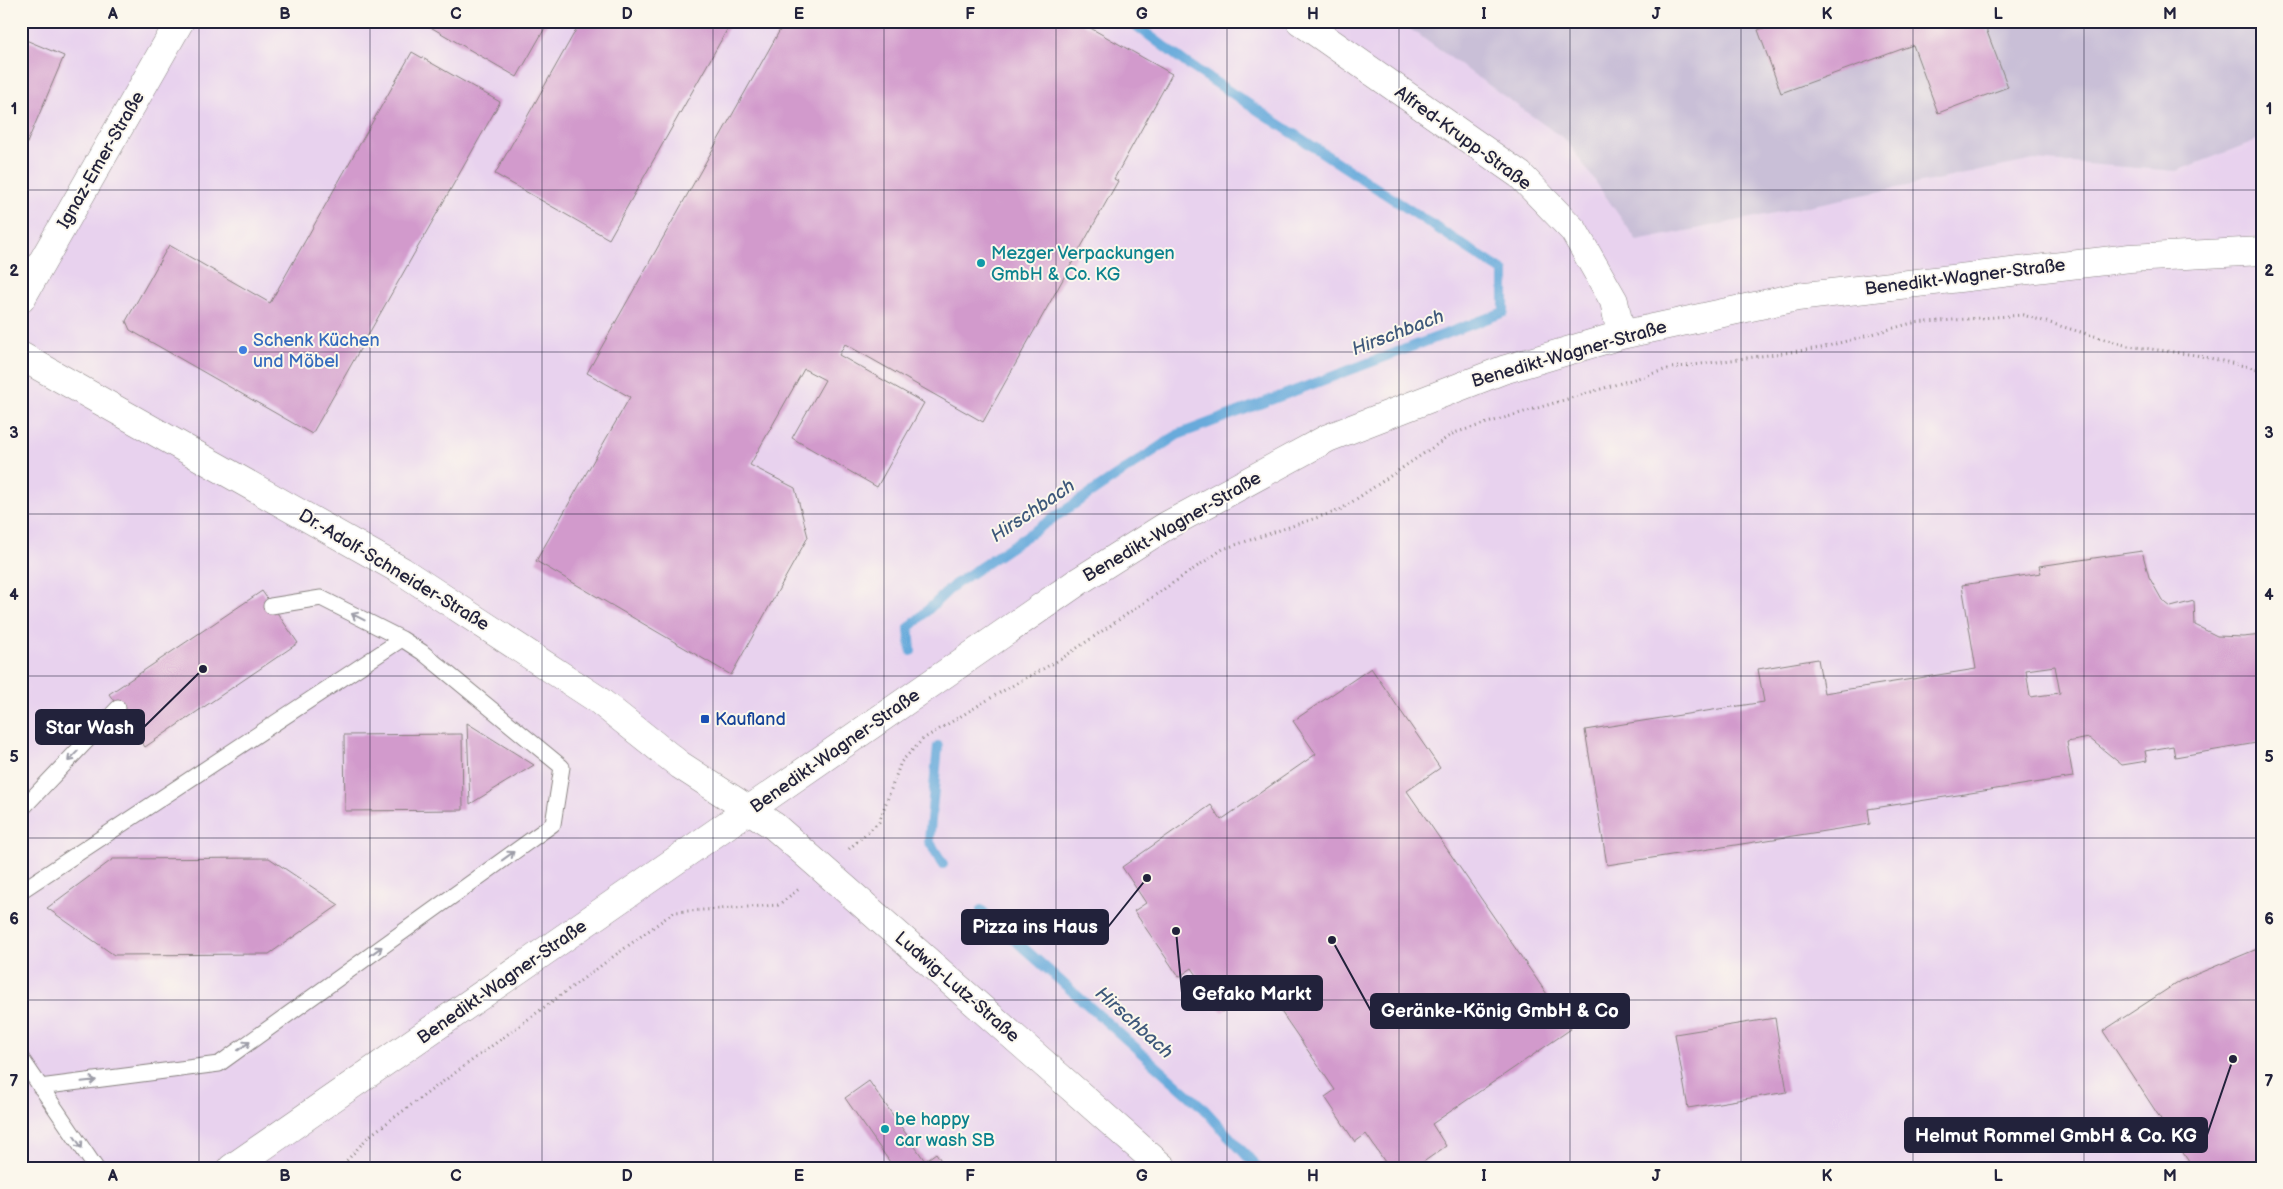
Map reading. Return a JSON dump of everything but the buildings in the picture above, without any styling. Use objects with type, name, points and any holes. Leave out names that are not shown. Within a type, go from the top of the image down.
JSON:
[{"type":"street","name":"Ignaz-Emer-Straße","points":[[21,299],[180,21]]},
{"type":"street","name":"Alfred-Krupp-Straße","points":[[1300,21],[1520,175],[1574,231],[1614,301],[1621,335]]},
{"type":"street","name":"Benedikt-Wagner-Straße","points":[[232,1168],[1079,581],[1166,526],[1328,438],[1503,370],[1621,335],[1797,297],[2130,258],[2262,251]]},
{"type":"street","name":"Dr.-Adolf-Schneider-Straße","points":[[21,356],[402,571],[597,699],[680,765],[748,811]]},
{"type":"street","name":"Ludwig-Lutz-Straße","points":[[748,811],[774,826],[1163,1168]]},
{"type":"lane","points":[[40,1087],[219,1064],[553,824],[562,767],[422,652],[402,638],[321,598],[271,606]]},
{"type":"lane","points":[[21,891],[402,638]]},
{"type":"lane","points":[[21,810],[118,708]]},
{"type":"lane","points":[[21,1058],[96,1168]]},
{"type":"path","points":[[340,1168],[369,1136],[674,912],[778,905],[825,871],[879,822],[901,762],[923,739],[1061,659],[1223,550],[1340,510],[1454,433],[1672,368],[1821,348],[1912,322],[2023,315],[2128,346],[2196,355],[2262,370]]},
{"type":"shaded area","points":[[21,21],[2262,21],[2262,1168],[21,1168]]},
{"type":"shaded area","points":[[1399,21],[2262,21],[2262,138],[2177,171],[2034,160],[1637,241],[1567,141]]},
{"type":"waterway","name":"Hirschbach","points":[[911,651],[909,628],[954,585],[1177,435],[1504,312],[1504,272],[1186,63],[1130,21]]},
{"type":"waterway","name":"Hirschbach","points":[[938,746],[929,841],[943,864]]},
{"type":"waterway","name":"Hirschbach","points":[[981,910],[1201,1106],[1258,1168]]},
{"type":"place","name":"Mezger Verpackungen GmbH & Co. KG","points":[[981,263]]},
{"type":"place","name":"Schenk Küchen und Möbel","points":[[243,350]]},
{"type":"place","name":"Star Wash","points":[[203,669]]},
{"type":"place","name":"Kaufland","points":[[705,719]]},
{"type":"place","name":"Pizza ins Haus","points":[[1147,878]]},
{"type":"place","name":"Gefako Markt","points":[[1176,931]]},
{"type":"place","name":"Geränke-König GmbH & Co","points":[[1332,940]]},
{"type":"place","name":"Helmut Rommel GmbH & Co. KG","points":[[2233,1059]]},
{"type":"place","name":"be happy car wash SB","points":[[885,1129]]}]
